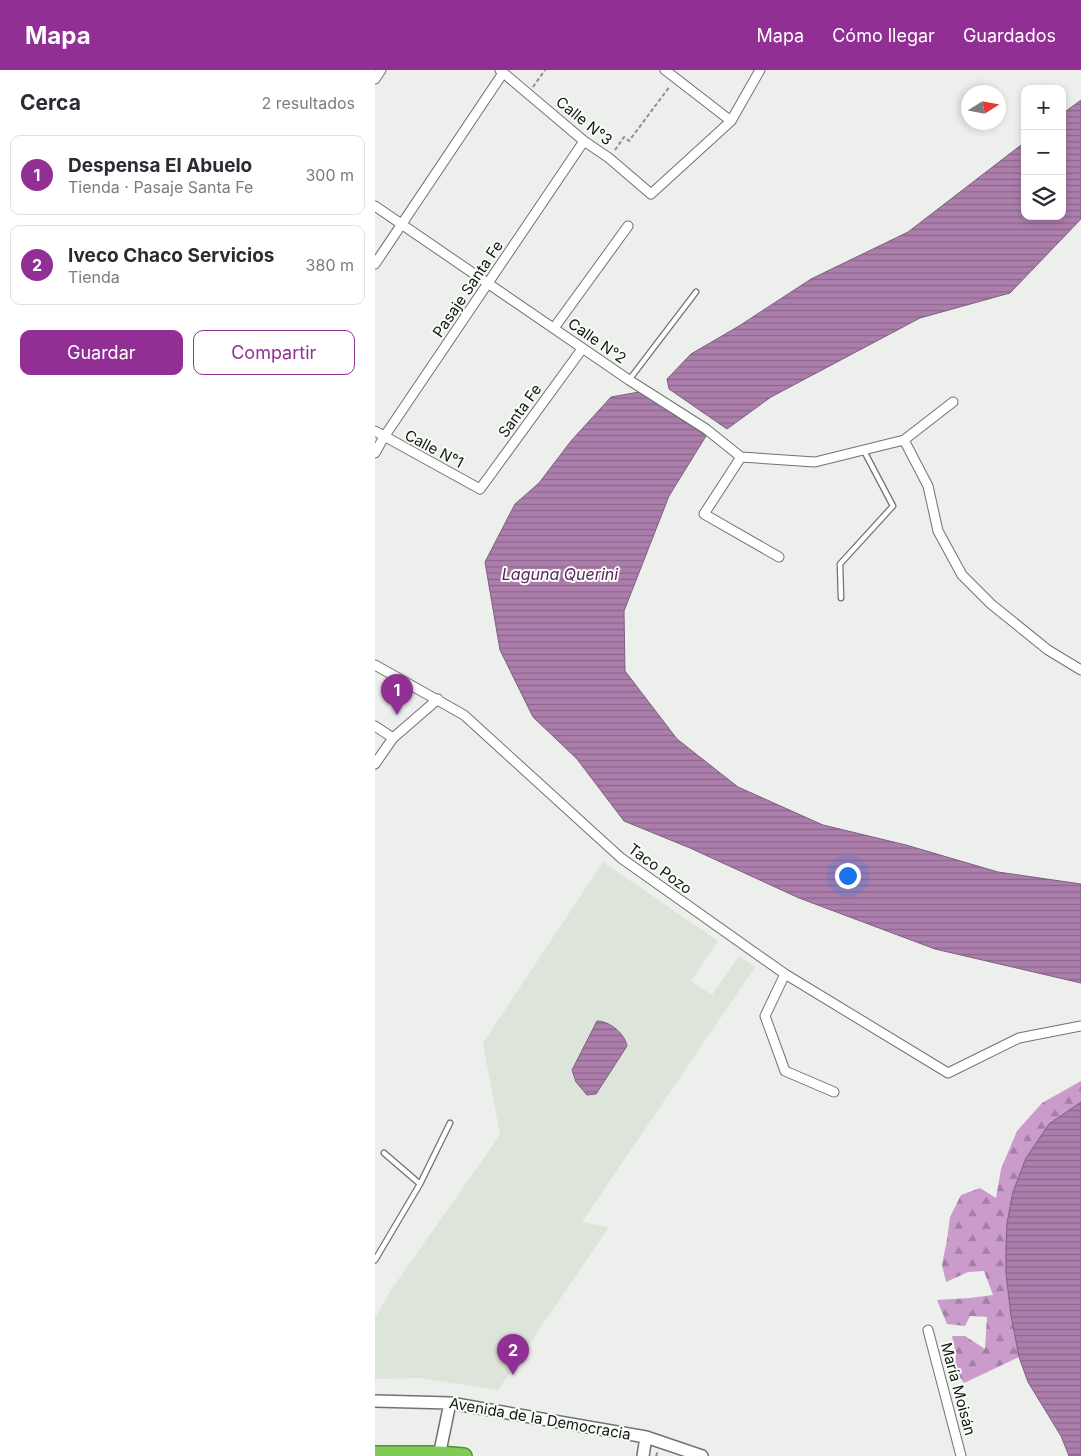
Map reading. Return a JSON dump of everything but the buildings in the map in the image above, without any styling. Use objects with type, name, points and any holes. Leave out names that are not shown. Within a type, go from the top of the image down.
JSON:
[{"type":"highway","points":[[375,1454],[464,1456]]},
{"type":"street","points":[[375,79],[381,70]]},
{"type":"street","points":[[665,70],[731,121],[760,70]]},
{"type":"street","points":[[375,264],[502,71]]},
{"type":"street","name":"Calle N°3","points":[[502,71],[529,92],[583,141],[609,158],[651,194],[731,121]]},
{"type":"street","name":"Pasaje Santa Fe","points":[[375,453],[583,141]]},
{"type":"street","name":"Calle N°2","points":[[375,206],[582,349],[706,429],[741,457]]},
{"type":"street","points":[[554,328],[628,226]]},
{"type":"street","name":"Santa Fe","points":[[480,489],[582,349]]},
{"type":"street","points":[[779,557],[704,514],[741,457],[815,462],[905,440],[953,402]]},
{"type":"street","name":"Calle N°1","points":[[375,431],[480,489]]},
{"type":"street","points":[[905,440],[928,486],[938,532],[961,575],[991,604],[1048,650],[1081,670]]},
{"type":"street","name":"Taco Pozo","points":[[375,665],[464,715],[621,858],[785,974],[948,1073],[1019,1038],[1081,1026]]},
{"type":"street","points":[[375,764],[393,738],[438,699]]},
{"type":"street","points":[[375,726],[393,738]]},
{"type":"street","points":[[785,974],[765,1016],[785,1071],[834,1092]]},
{"type":"street","name":"María Moisán","points":[[928,1330],[961,1456]]},
{"type":"street","name":"Avenida de la Democracia","points":[[375,1401],[451,1403],[646,1437],[702,1456]]},
{"type":"street","points":[[439,1455],[451,1403]]},
{"type":"street","points":[[643,1456],[646,1437]]},
{"type":"lane","points":[[629,380],[696,292]]},
{"type":"lane","points":[[841,598],[841,564],[893,506],[863,450]]},
{"type":"lane","points":[[375,1260],[420,1184],[450,1123]]},
{"type":"lane","points":[[384,1153],[420,1184]]},
{"type":"path","points":[[529,92],[545,70]]},
{"type":"path","points":[[609,158],[624,137],[629,141],[675,78]]},
{"type":"shaded area","points":[[603,862],[718,941],[691,981],[712,995],[739,956],[755,967],[582,1222],[609,1227],[498,1390],[420,1378],[375,1379],[375,1318],[391,1290],[500,1135],[483,1043]]},
{"type":"green space","points":[[1081,1081],[1081,1102],[1026,1158],[1013,1192],[1007,1224],[1006,1274],[1011,1316],[1019,1357],[964,1383],[955,1370],[956,1353],[952,1336],[965,1336],[985,1349],[987,1317],[970,1316],[965,1326],[947,1324],[937,1300],[993,1295],[984,1271],[968,1272],[946,1282],[942,1265],[950,1217],[961,1195],[980,1188],[996,1198],[1001,1169],[1017,1131],[1042,1103]]},
{"type":"water","points":[[1081,100],[1081,219],[1010,293],[920,318],[771,397],[727,429],[669,389],[667,379],[691,354],[739,326],[811,279],[908,232],[1021,145],[1021,220],[1066,220],[1066,111]]},
{"type":"water","name":"Laguna Querini","points":[[639,392],[706,436],[669,496],[624,611],[625,671],[677,739],[738,787],[823,825],[906,845],[998,872],[1081,884],[1081,983],[935,949],[799,898],[690,848],[624,821],[577,759],[533,717],[500,650],[485,562],[515,504],[539,483],[571,441],[611,397]]},
{"type":"water","points":[[597,1021],[607,1023],[616,1029],[626,1041],[627,1046],[596,1094],[587,1095],[576,1082],[572,1070]]},
{"type":"water","points":[[1081,1102],[1081,1456],[1069,1456],[1061,1436],[1028,1382],[1019,1357],[1011,1316],[1006,1274],[1006,1246],[1007,1223],[1013,1192],[1026,1158],[1049,1124]]},
{"type":"place","name":"Despensa El Abuelo","points":[[397,715]]},
{"type":"place","name":"Iveco Chaco Servicios","points":[[513,1375]]}]
